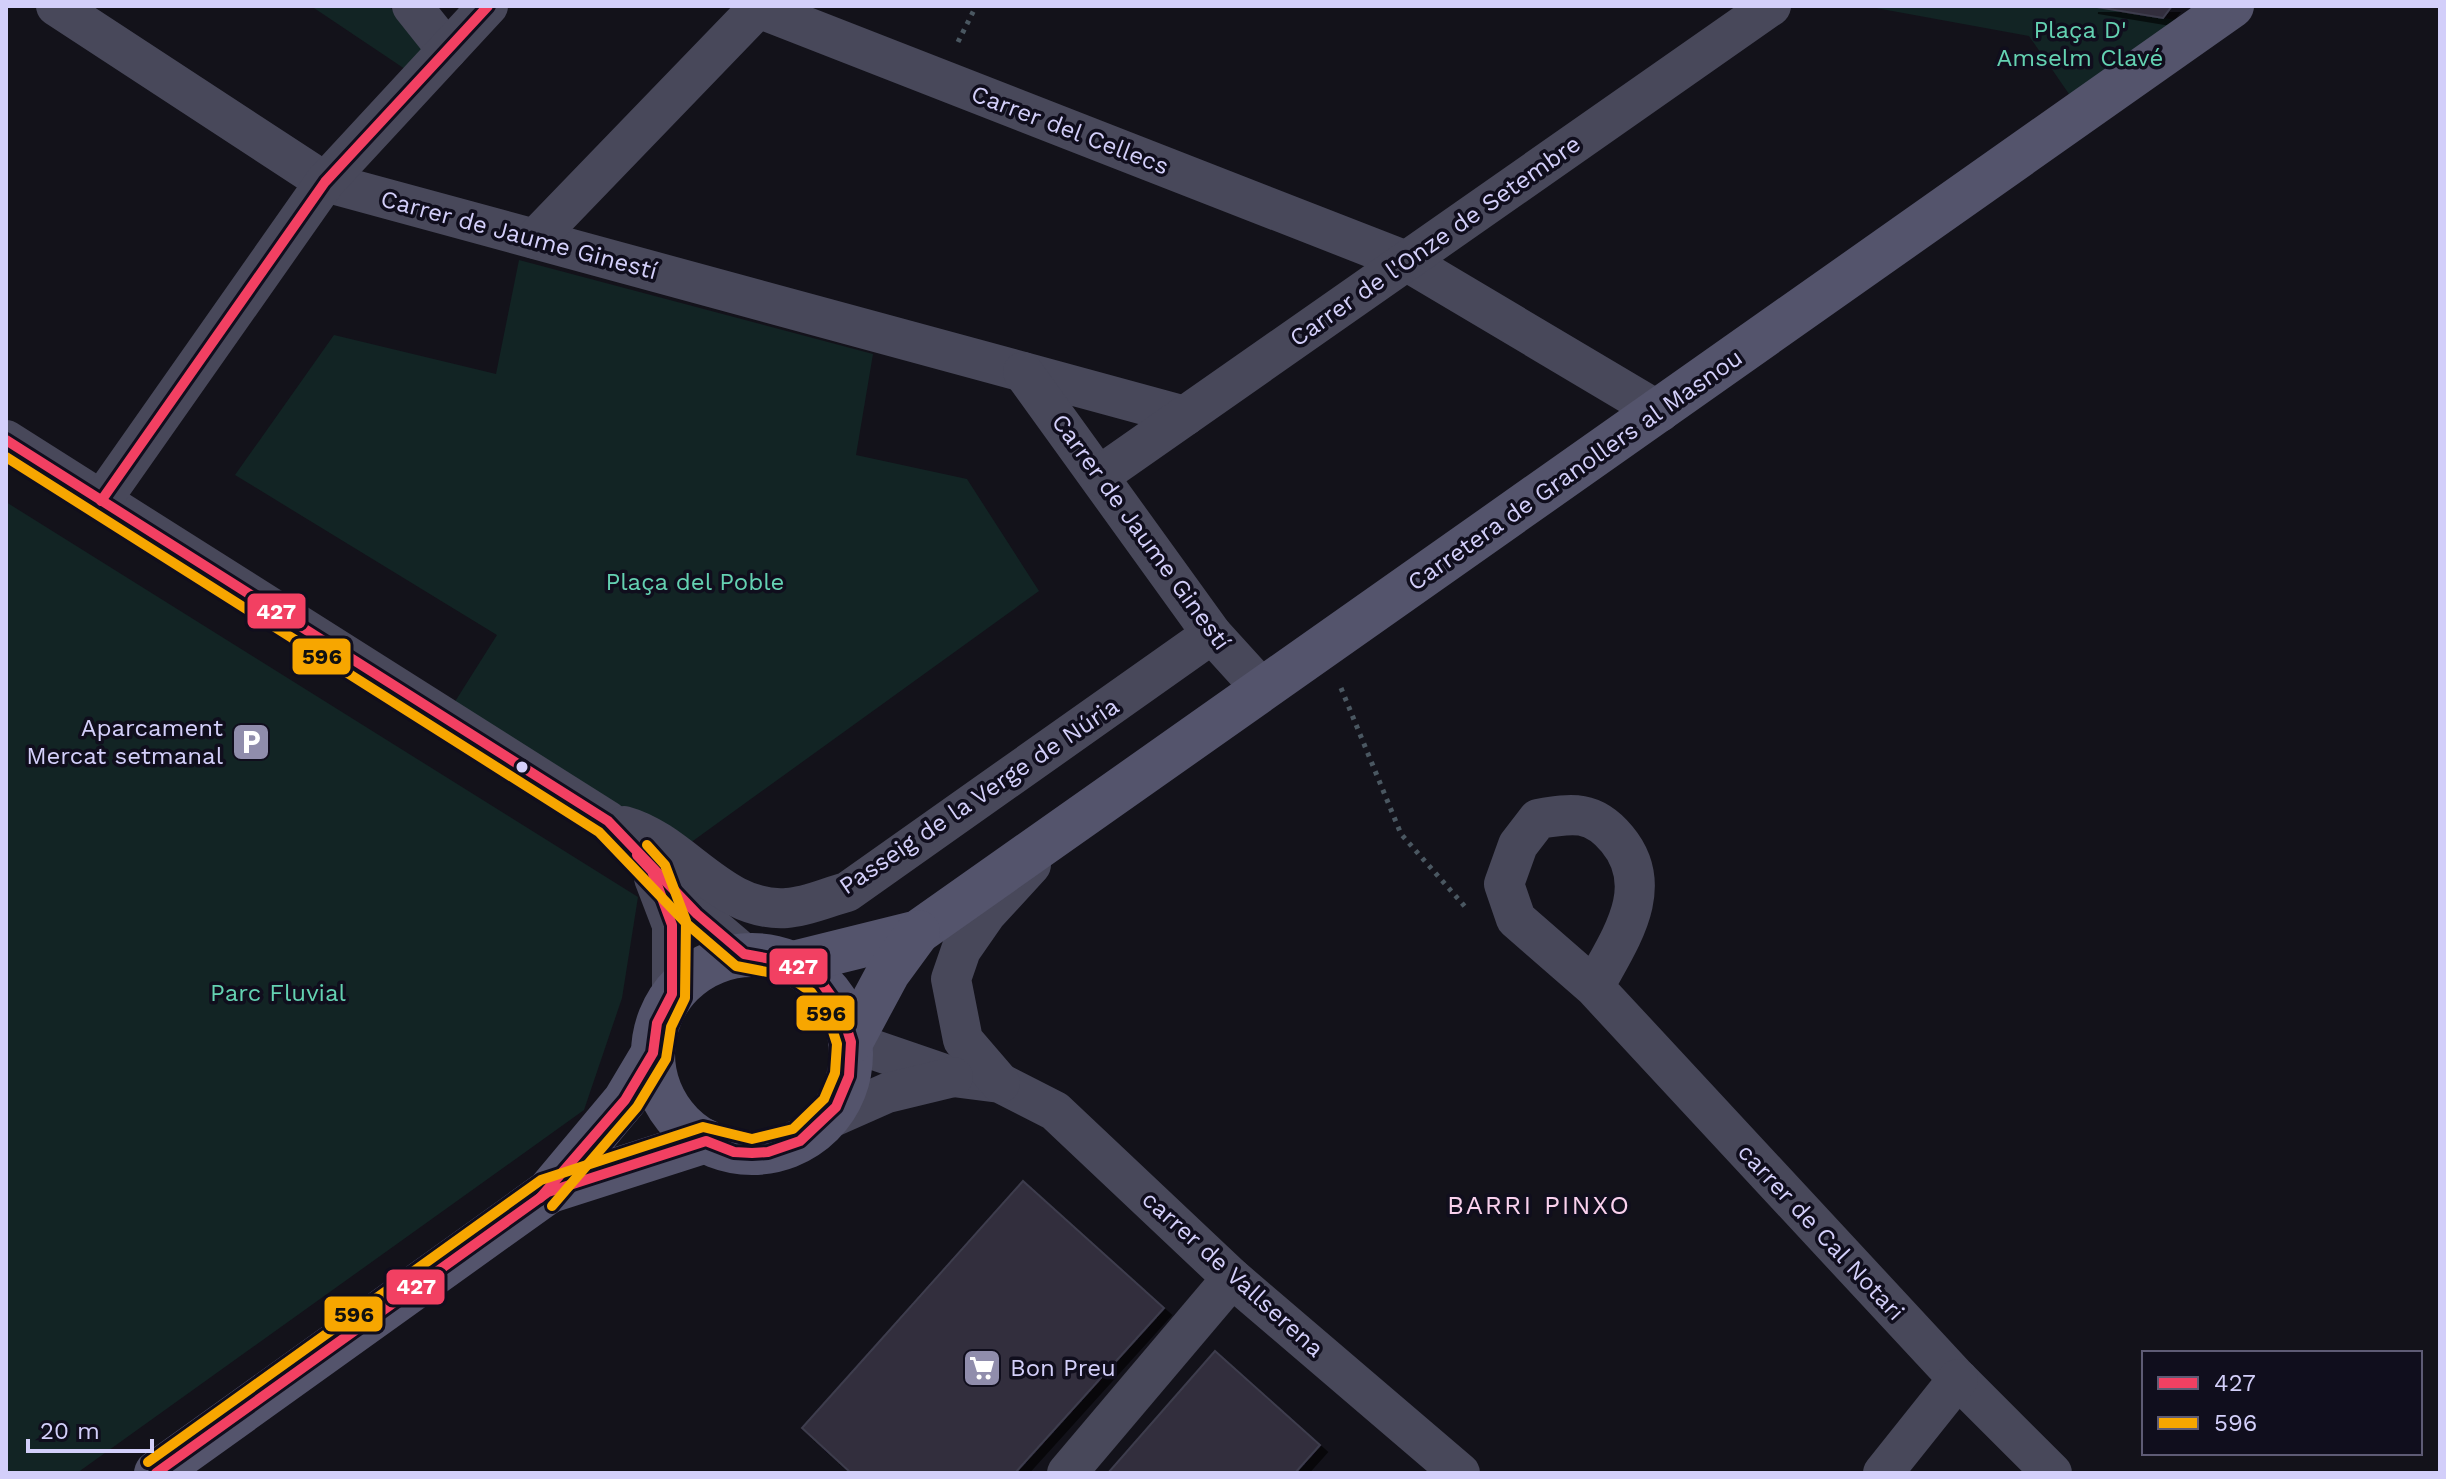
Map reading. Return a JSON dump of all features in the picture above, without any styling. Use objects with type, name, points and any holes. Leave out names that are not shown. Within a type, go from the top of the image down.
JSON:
[{"type":"main road","name":"Carretera de Granollers al Masnou","points":[[851,1042],[888,973],[918,932],[1057,837],[1262,689],[1660,412],[2232,6]]},
{"type":"main road","name":"Carretera de Granollers al Masnou","points":[[793,963],[918,932]]},
{"type":"main road","points":[[744,954],[793,963],[833,995],[851,1042],[844,1091],[826,1120],[800,1141],[768,1152],[734,1152],[706,1141],[689,1131],[667,1106],[654,1074],[657,1023],[672,994],[696,971],[727,957],[744,954]]},
{"type":"main road","points":[[156,1473],[548,1192],[625,1100],[653,1053]]},
{"type":"main road","points":[[548,1192],[706,1141]]},
{"type":"street","name":"Carrer de Jaume Ginestí","points":[[56,6],[325,182],[1185,416]]},
{"type":"street","points":[[412,6],[447,50]]},
{"type":"street","points":[[101,501],[325,182],[488,6]]},
{"type":"street","name":"Carrer de l'Onze de Setembre","points":[[1099,476],[1771,6]]},
{"type":"street","name":"Carrer del Cellecs","points":[[535,239],[758,8],[1406,261],[1660,412]]},
{"type":"street","name":"Carrer de Jaume Ginestí","points":[[1023,372],[1212,634],[1262,689]]},
{"type":"street","points":[[6,440],[608,821],[652,871],[744,954]]},
{"type":"street","name":"Passeig de la Verge de Núria","points":[[608,821],[643,831],[692,864],[734,899],[785,908],[847,892],[1212,634]]},
{"type":"street","points":[[1516,919],[1504,884],[1518,845],[1538,819],[1571,813],[1602,822],[1628,853],[1638,885],[1618,940],[1594,987]]},
{"type":"street","name":"carrer de Vallserena","points":[[1000,1083],[963,1040],[951,979],[961,950],[986,914],[1057,837]]},
{"type":"street","points":[[652,871],[672,925],[672,994]]},
{"type":"street","name":"carrer de Cal Notari","points":[[1516,919],[1594,987],[1958,1379],[2052,1473]]},
{"type":"street","name":"carrer de Vallserena","points":[[851,1042],[953,1077],[1000,1083],[1055,1111],[1232,1278],[1460,1473]]},
{"type":"street","name":"carrer de Vallserena","points":[[826,1120],[887,1093],[953,1077]]},
{"type":"street","points":[[1067,1473],[1232,1278]]},
{"type":"street","points":[[1883,1473],[1958,1379]]},
{"type":"path","points":[[1324,646],[1401,834],[1478,921],[1516,919]]},
{"type":"green space","points":[[311,6],[389,6],[425,50],[405,69]]},
{"type":"green space","name":"Plaça D' Amselm Clavé","points":[[1865,6],[2091,6],[2182,21],[2071,97],[2029,36]]},
{"type":"green space","name":"Plaça del Poble","points":[[519,260],[873,354],[856,455],[967,479],[1039,591],[679,851],[451,708],[497,635],[235,475],[334,335],[496,374]]},
{"type":"green space","name":"Parc Fluvial","points":[[6,502],[638,897],[622,998],[584,1110],[77,1473],[6,1473]]},
{"type":"building","points":[[2091,6],[2172,6],[2163,18]]},
{"type":"building","name":"Bon Preu","points":[[1023,1181],[1164,1308],[1015,1473],[851,1473],[802,1428]]},
{"type":"building","points":[[1215,1351],[1320,1445],[1295,1473],[1108,1473]]},
{"type":"transit line","name":"427","points":[[101,501],[325,182],[488,6]]},
{"type":"transit line","name":"427","points":[[6,440],[608,821],[697,914],[744,954],[793,963],[821,982],[841,1010],[851,1042],[849,1076],[836,1107],[800,1141],[768,1152],[752,1153],[734,1152],[706,1141],[548,1192],[156,1473]]},
{"type":"transit line","name":"596","points":[[6,457],[599,832],[687,924],[736,966],[788,976],[811,992],[828,1016],[837,1044],[835,1073],[824,1099],[793,1129],[752,1139],[703,1127],[541,1180],[148,1462]]},
{"type":"transit line","name":"596","points":[[552,1206],[637,1107],[666,1059],[671,1027],[685,998],[686,921],[665,865],[647,845]]},
{"type":"transit line","name":"427","points":[[540,1198],[625,1100],[653,1053],[657,1023],[672,994],[672,925],[652,871],[637,855]]},
{"type":"place","name":"Aparcament Mercat setmanal","points":[[251,742]]},
{"type":"place","name":"Bon Preu","points":[[982,1368]]},
{"type":"district","name":"BARRI PINXO","points":[[1539,1205]]}]
